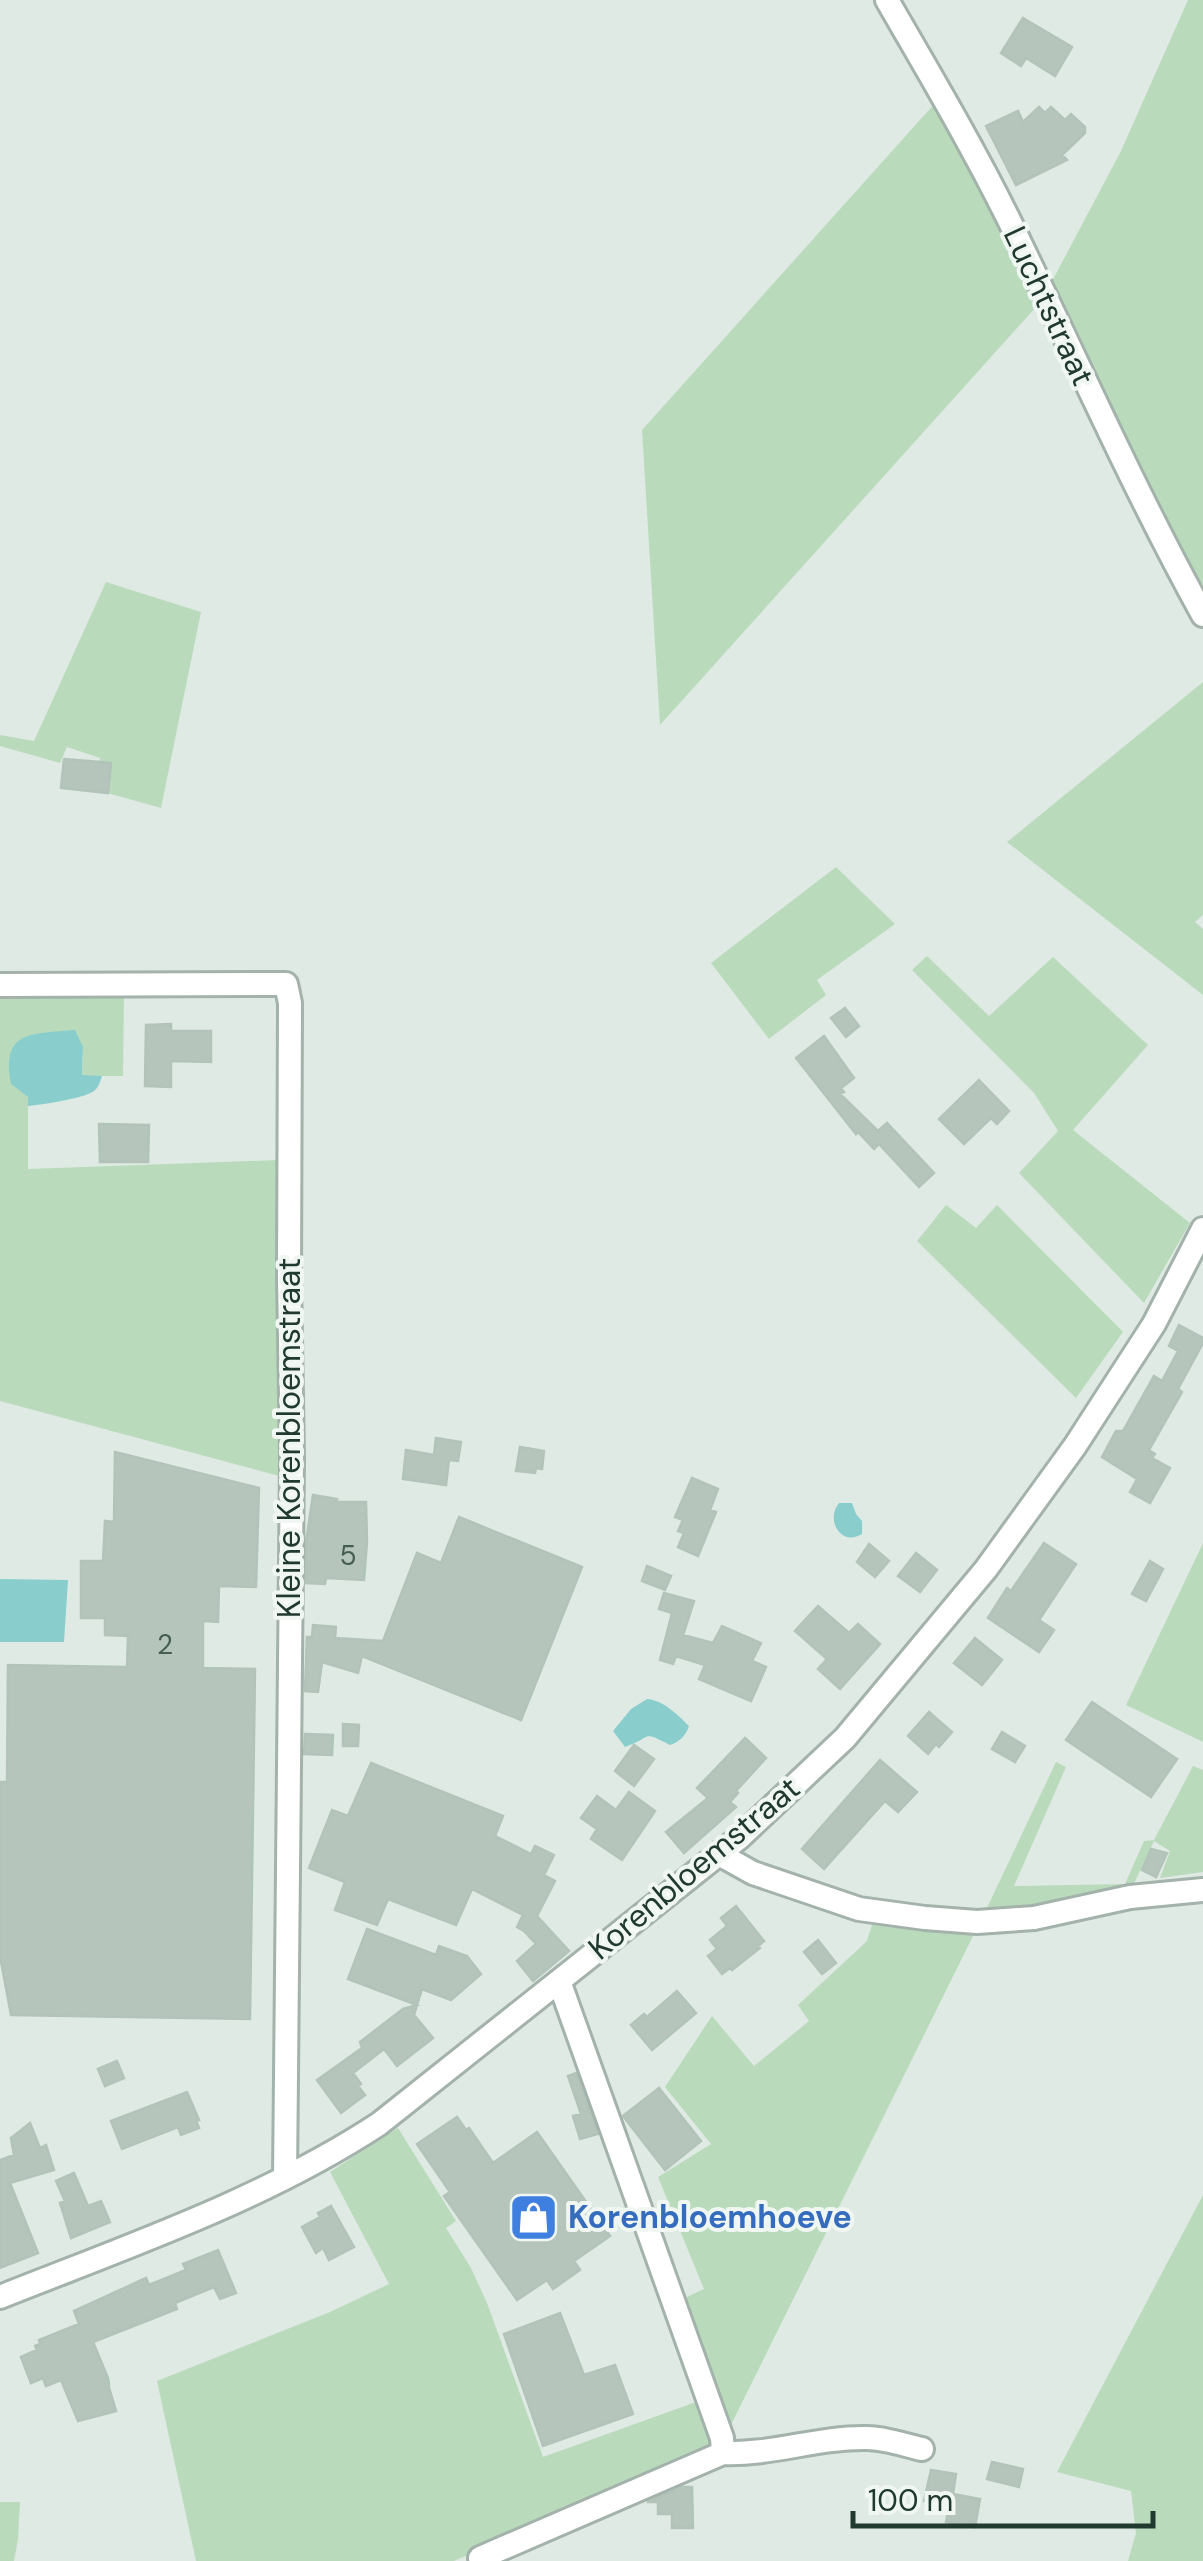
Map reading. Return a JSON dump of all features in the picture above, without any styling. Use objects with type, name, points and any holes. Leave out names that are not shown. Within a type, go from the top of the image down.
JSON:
[{"type":"street","name":"Luchtstraat","points":[[888,0],[1007,216],[1104,424],[1203,616]]},
{"type":"street","name":"Kleine Korenbloemstraat","points":[[0,985],[286,984],[290,1003],[292,1458],[286,2178]]},
{"type":"street","name":"Korenbloemstraat","points":[[0,2297],[133,2244],[332,2155],[379,2124],[719,1854],[845,1738],[986,1570],[1154,1324],[1203,1229]]},
{"type":"street","points":[[719,1854],[753,1874],[859,1910],[977,1922],[1034,1918],[1130,1897],[1203,1890]]},
{"type":"street","points":[[559,1980],[722,2438],[723,2453]]},
{"type":"street","points":[[480,2558],[723,2453],[749,2454],[815,2442],[872,2438],[922,2449]]},
{"type":"green space","points":[[1188,0],[1203,0],[1203,590],[1096,390],[1050,285],[1121,151]]},
{"type":"green space","points":[[936,102],[1036,307],[660,725],[642,430]]},
{"type":"green space","points":[[106,582],[201,612],[161,808],[93,789],[100,758],[67,747],[60,763],[0,746],[0,735],[34,741]]},
{"type":"green space","points":[[1203,682],[1203,915],[1195,922],[1203,929],[1203,995],[1007,842]]},
{"type":"green space","points":[[836,867],[895,924],[817,980],[826,995],[769,1039],[711,963]]},
{"type":"green space","points":[[927,956],[989,1016],[1053,957],[1148,1045],[1073,1130],[1190,1223],[1144,1303],[1019,1173],[1058,1131],[1034,1093],[912,970]]},
{"type":"green space","points":[[124,994],[123,1076],[82,1076],[83,1047],[28,1097],[28,1169],[279,1160],[283,1477],[0,1401],[0,996]]},
{"type":"green space","points":[[946,1205],[976,1228],[997,1205],[1123,1332],[1076,1398],[917,1241]]},
{"type":"green space","points":[[1203,1543],[1203,1742],[1126,1705]]},
{"type":"green space","points":[[1056,1762],[1066,1767],[1014,1886],[1125,1884],[1144,1841],[1154,1840],[1193,1766],[1203,1770],[1203,1872],[1160,1878],[1170,1851],[1154,1841],[1131,1890],[985,1912]]},
{"type":"green space","points":[[874,1918],[977,1928],[726,2435],[676,2302],[704,2289],[658,2177],[711,2144],[665,2087],[712,2016],[754,2066],[809,2021],[798,2005],[867,1941]]},
{"type":"green space","points":[[398,2128],[456,2221],[446,2228],[487,2303],[543,2457],[696,2402],[713,2449],[454,2561],[196,2561],[157,2381],[330,2312],[389,2284],[330,2172]]},
{"type":"green space","points":[[1203,2195],[1203,2561],[1128,2561],[1136,2533],[1131,2491],[1057,2472]]},
{"type":"green space","points":[[0,2502],[20,2502],[14,2561],[0,2561]]},
{"type":"water","points":[[75,1030],[83,1047],[82,1075],[102,1076],[98,1086],[82,1096],[28,1106],[28,1097],[11,1084],[9,1066],[16,1044],[34,1034]]},
{"type":"water","points":[[839,1503],[852,1503],[862,1521],[862,1534],[848,1537],[837,1530],[834,1517]]},
{"type":"water","points":[[0,1579],[68,1580],[64,1642],[0,1642]]},
{"type":"water","points":[[647,1699],[670,1709],[689,1726],[688,1730],[670,1745],[650,1736],[625,1747],[613,1731],[631,1709]]},
{"type":"building","points":[[1023,18],[1072,47],[1055,76],[1026,58],[1021,66],[1001,53]]},
{"type":"building","points":[[1039,107],[1045,113],[1051,107],[1065,120],[1071,114],[1085,127],[1085,133],[1062,155],[1067,160],[1016,185],[986,126],[1018,111],[1023,122]]},
{"type":"building","points":[[64,759],[111,763],[108,793],[61,788]]},
{"type":"building","points":[[845,1008],[859,1026],[846,1037],[831,1018]]},
{"type":"building","points":[[171,1024],[171,1031],[211,1031],[211,1062],[171,1061],[171,1087],[145,1086],[146,1025]]},
{"type":"building","points":[[824,1036],[854,1078],[841,1088],[844,1092],[840,1094],[878,1131],[887,1123],[934,1173],[919,1187],[879,1144],[874,1149],[856,1134],[796,1058]]},
{"type":"building","points":[[979,1080],[1009,1111],[997,1124],[991,1118],[964,1144],[939,1119]]},
{"type":"building","points":[[99,1124],[149,1125],[148,1162],[100,1162]]},
{"type":"building","points":[[1179,1325],[1203,1338],[1203,1343],[1178,1389],[1182,1392],[1149,1450],[1155,1454],[1152,1458],[1170,1468],[1150,1503],[1130,1492],[1137,1479],[1102,1457],[1116,1431],[1123,1431],[1154,1376],[1162,1381],[1178,1351],[1169,1346]]},
{"type":"building","points":[[436,1438],[461,1442],[458,1461],[449,1460],[446,1485],[403,1479],[406,1450],[434,1455]]},
{"type":"building","points":[[520,1447],[544,1451],[542,1469],[536,1468],[535,1473],[516,1471]]},
{"type":"building","points":[[115,1452],[259,1488],[256,1587],[219,1586],[218,1622],[203,1621],[203,1668],[255,1669],[250,2019],[11,2015],[0,1956],[0,1782],[7,1782],[8,1665],[127,1667],[128,1636],[105,1635],[105,1618],[81,1618],[81,1561],[103,1561],[105,1521],[114,1522]]},
{"type":"building","points":[[692,1478],[718,1489],[710,1510],[716,1512],[698,1556],[678,1547],[684,1533],[678,1531],[683,1520],[675,1517]]},
{"type":"building","points":[[313,1495],[337,1502],[366,1502],[364,1580],[326,1578],[325,1584],[306,1583],[306,1542]]},
{"type":"building","points":[[459,1517],[582,1567],[521,1720],[362,1656],[358,1673],[322,1662],[318,1692],[305,1691],[307,1637],[312,1637],[313,1625],[336,1627],[335,1638],[383,1641],[417,1553],[441,1563]]},
{"type":"building","points":[[1044,1543],[1076,1564],[1039,1620],[1054,1630],[1039,1652],[988,1618]]},
{"type":"building","points":[[869,1544],[889,1561],[875,1577],[857,1562]]},
{"type":"building","points":[[916,1553],[937,1570],[920,1592],[898,1576]]},
{"type":"building","points":[[1150,1561],[1163,1569],[1146,1601],[1132,1594]]},
{"type":"building","points":[[647,1566],[671,1576],[665,1590],[642,1581]]},
{"type":"building","points":[[664,1593],[694,1601],[683,1635],[713,1643],[722,1626],[761,1643],[752,1661],[766,1667],[751,1701],[699,1679],[705,1665],[676,1656],[673,1664],[660,1660],[672,1613],[659,1609]]},
{"type":"building","points":[[818,1606],[849,1633],[858,1624],[880,1644],[840,1689],[818,1669],[827,1659],[795,1631]]},
{"type":"building","points":[[975,1638],[1002,1660],[982,1685],[954,1663]]},
{"type":"building","points":[[1092,1702],[1177,1759],[1151,1797],[1066,1740]]},
{"type":"building","points":[[929,1712],[952,1732],[928,1754],[908,1736]]},
{"type":"building","points":[[343,1724],[359,1725],[358,1746],[343,1746]]},
{"type":"building","points":[[1002,1732],[1025,1746],[1015,1762],[992,1749]]},
{"type":"building","points":[[305,1734],[333,1735],[332,1755],[304,1754]]},
{"type":"building","points":[[745,1738],[766,1758],[736,1791],[730,1802],[736,1807],[684,1853],[666,1832],[708,1798],[697,1788]]},
{"type":"building","points":[[634,1745],[654,1759],[634,1786],[615,1771]]},
{"type":"building","points":[[880,1760],[917,1792],[898,1812],[885,1801],[824,1869],[802,1849]]},
{"type":"building","points":[[371,1763],[503,1816],[495,1836],[531,1854],[535,1846],[554,1855],[544,1875],[555,1881],[537,1916],[569,1951],[533,1981],[517,1961],[536,1944],[517,1927],[523,1915],[472,1889],[456,1925],[388,1899],[377,1925],[335,1910],[345,1882],[309,1868],[332,1810],[348,1816]]},
{"type":"building","points":[[629,1792],[655,1811],[622,1860],[591,1839],[597,1829],[581,1818],[597,1796],[616,1810]]},
{"type":"building","points":[[1151,1849],[1167,1853],[1156,1877],[1142,1870]]},
{"type":"building","points":[[736,1906],[764,1941],[732,1970],[722,1974],[708,1956],[717,1949],[710,1940],[727,1926],[721,1918]]},
{"type":"building","points":[[367,1929],[436,1955],[439,1946],[467,1956],[481,1974],[451,2000],[422,1989],[414,2015],[433,2038],[397,2066],[384,2049],[353,2073],[365,2095],[341,2113],[317,2080],[362,2048],[360,2042],[403,2009],[417,2005],[348,1979]]},
{"type":"building","points":[[818,1940],[836,1963],[822,1974],[804,1952]]},
{"type":"building","points":[[677,1991],[696,2013],[652,2050],[631,2025],[644,2014],[647,2017]]},
{"type":"building","points":[[117,2061],[124,2078],[105,2086],[98,2069]]},
{"type":"building","points":[[576,2073],[598,2134],[580,2139],[573,2116],[581,2114],[568,2076]]},
{"type":"building","points":[[659,2088],[701,2141],[665,2170],[623,2116]]},
{"type":"building","points":[[187,2092],[199,2128],[181,2135],[178,2127],[122,2149],[111,2121]]},
{"type":"building","points":[[457,2117],[493,2163],[537,2132],[610,2236],[574,2261],[580,2270],[553,2289],[547,2280],[517,2300],[444,2196],[450,2192],[417,2144]]},
{"type":"building","points":[[30,2123],[40,2148],[46,2145],[54,2170],[10,2183],[38,2253],[0,2268],[0,2160],[14,2155],[11,2138]]},
{"type":"building","points":[[74,2173],[88,2206],[101,2201],[110,2222],[71,2238],[60,2203],[65,2201],[56,2181]]},
{"type":"building","points":[[331,2206],[354,2247],[329,2260],[323,2248],[316,2253],[302,2227]]},
{"type":"building","points":[[218,2250],[236,2293],[220,2299],[214,2287],[175,2303],[177,2309],[93,2342],[116,2411],[78,2421],[61,2380],[46,2386],[43,2378],[31,2383],[21,2357],[37,2350],[39,2340],[79,2324],[74,2311],[146,2278],[149,2285],[186,2270],[183,2264]]},
{"type":"building","points":[[560,2313],[584,2375],[615,2365],[633,2414],[543,2446],[504,2334]]},
{"type":"building","points":[[992,2462],[1023,2469],[1019,2487],[987,2479]]},
{"type":"building","points":[[931,2470],[956,2474],[953,2494],[980,2499],[975,2527],[946,2522],[949,2506],[924,2501]]},
{"type":"building","points":[[682,2487],[692,2487],[693,2528],[672,2528],[672,2514],[658,2514],[658,2502],[647,2502]]},
{"type":"place","name":"Korenbloemhoeve","points":[[533,2217]]}]
